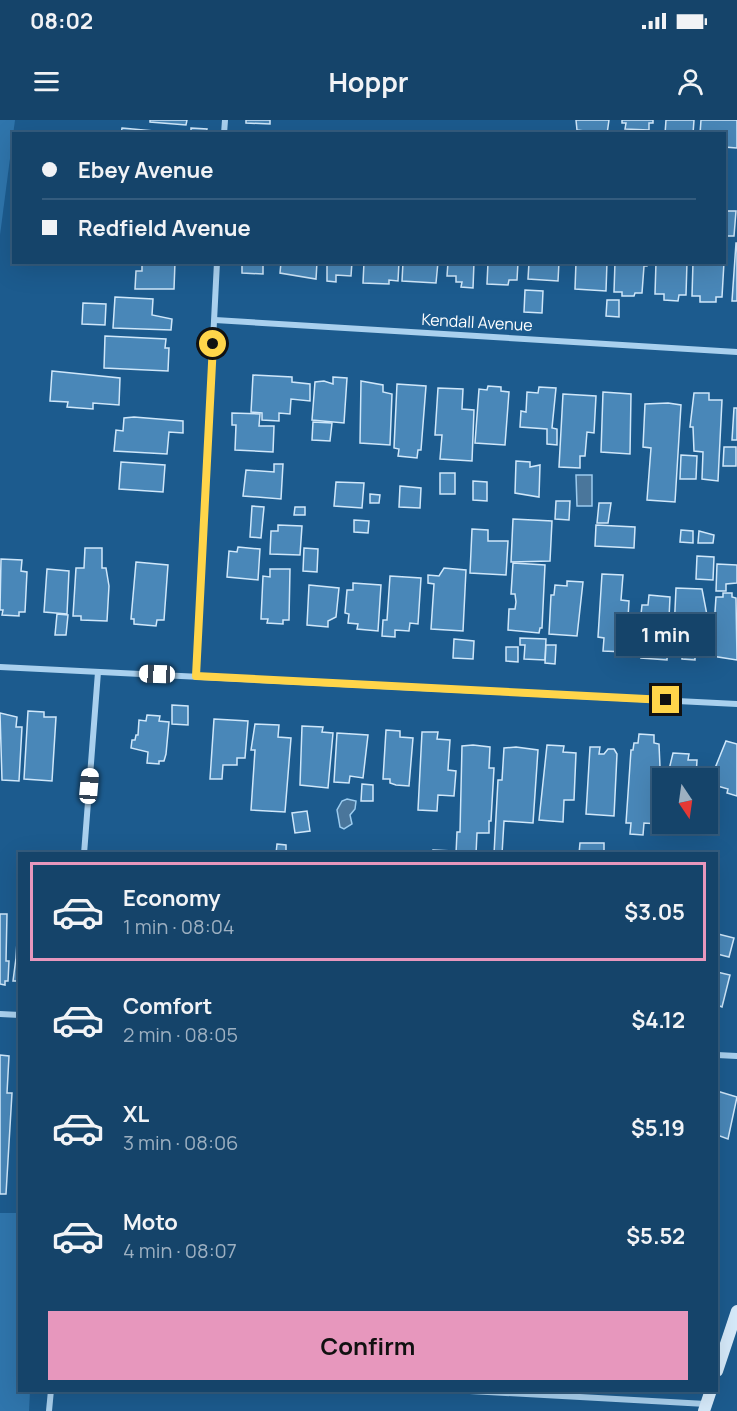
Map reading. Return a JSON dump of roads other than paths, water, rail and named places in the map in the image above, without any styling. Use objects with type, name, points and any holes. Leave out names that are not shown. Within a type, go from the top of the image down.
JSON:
[{"type":"street","points":[[196,676],[218,264]]},
{"type":"street","name":"Kendall Avenue","points":[[214,320],[737,352]]},
{"type":"street","points":[[0,667],[737,704]]},
{"type":"street","points":[[84,852],[98,672]]},
{"type":"street","points":[[0,1014],[18,1015]]},
{"type":"street","points":[[718,1055],[737,1056]]},
{"type":"street","points":[[718,1368],[737,1311]]},
{"type":"street","points":[[50,1411],[51,1392]]},
{"type":"street","points":[[480,1392],[705,1408],[710,1392]]}]
